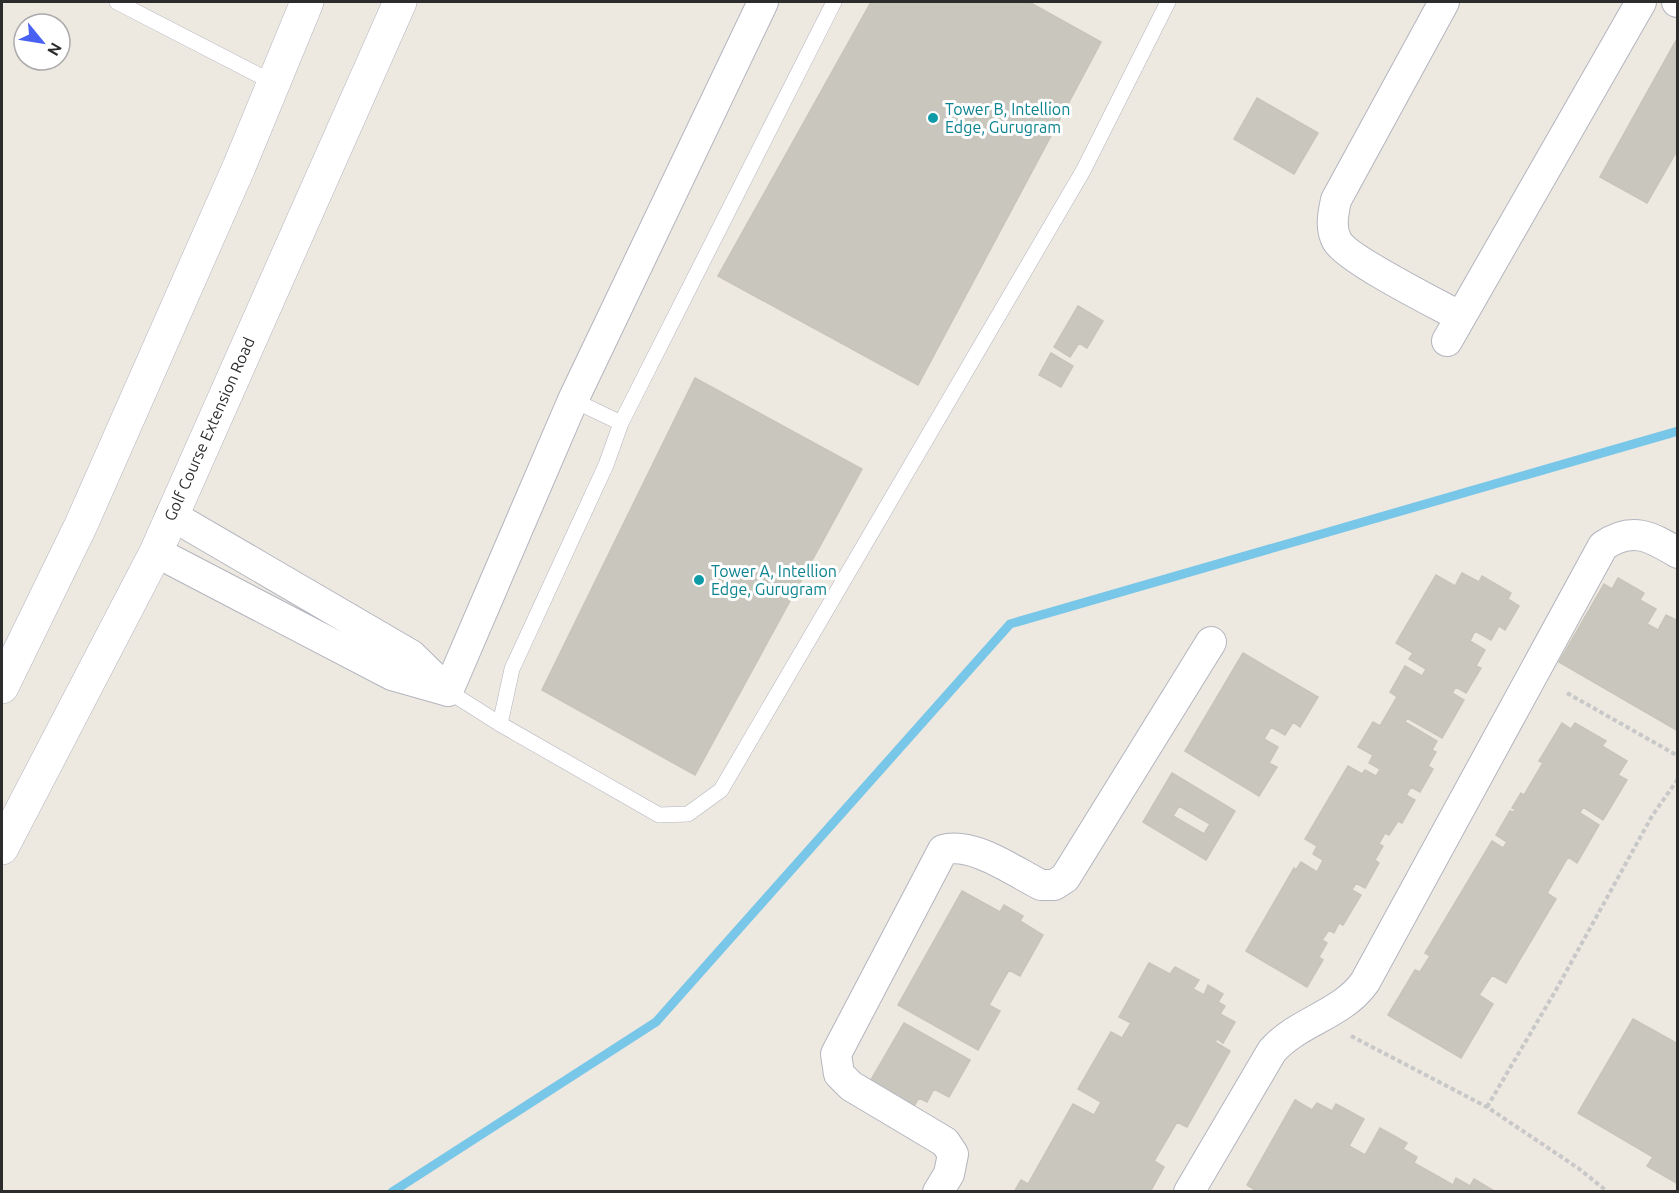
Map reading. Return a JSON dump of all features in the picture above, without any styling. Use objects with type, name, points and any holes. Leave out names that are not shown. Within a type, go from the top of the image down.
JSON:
[{"type":"main road","points":[[2,687],[81,525],[239,167],[272,82],[307,2]]},
{"type":"main road","name":"Golf Course Extension Road","points":[[2,848],[156,552],[400,2]]},
{"type":"street","points":[[448,691],[573,400],[763,2]]},
{"type":"street","points":[[1444,2],[1336,200],[1331,220],[1337,242],[1453,329],[1641,2]]},
{"type":"street","points":[[171,515],[411,655],[448,691]]},
{"type":"street","points":[[1189,1191],[1272,1051],[1293,1032],[1347,1002],[1365,982],[1603,546],[1616,537],[1633,534],[1650,536],[1677,553]]},
{"type":"street","points":[[156,552],[392,675],[448,691]]},
{"type":"street","points":[[938,1191],[950,1173],[953,1154],[945,1142],[851,1086],[839,1074],[836,1054],[943,850],[954,847],[970,849],[1041,885],[1054,885],[1065,878],[1211,642]]},
{"type":"lane","points":[[117,2],[272,82]]},
{"type":"lane","points":[[500,724],[512,669],[606,465],[621,423],[834,2]]},
{"type":"lane","points":[[448,691],[500,724],[659,815],[688,814],[721,790],[1083,171],[1168,2]]},
{"type":"lane","points":[[573,400],[621,423]]},
{"type":"path","points":[[1567,693],[1677,756]]},
{"type":"path","points":[[1487,1107],[1556,990],[1652,816],[1677,779]]},
{"type":"path","points":[[1351,1036],[1487,1107],[1608,1191]]},
{"type":"building","name":"Tower B, Intellion Edge, Gurugram","points":[[871,2],[1029,2],[1101,42],[918,385],[718,276]]},
{"type":"building","points":[[1678,37],[1678,149],[1647,203],[1600,177]]},
{"type":"building","points":[[1257,98],[1318,133],[1294,174],[1234,139]]},
{"type":"building","points":[[1078,306],[1103,321],[1087,348],[1079,343],[1070,357],[1054,347]]},
{"type":"building","points":[[1051,353],[1073,366],[1061,387],[1039,375]]},
{"type":"building","name":"Tower A, Intellion Edge, Gurugram","points":[[695,378],[862,469],[695,775],[542,690]]},
{"type":"building","points":[[1462,573],[1479,582],[1482,576],[1511,593],[1508,599],[1519,606],[1505,630],[1499,626],[1491,640],[1475,631],[1470,641],[1485,650],[1476,666],[1481,668],[1466,693],[1456,687],[1452,693],[1464,700],[1442,738],[1407,718],[1405,722],[1437,741],[1432,750],[1436,752],[1428,766],[1433,769],[1420,792],[1411,787],[1406,795],[1415,800],[1402,823],[1398,821],[1389,835],[1385,833],[1379,844],[1383,846],[1375,860],[1379,863],[1365,888],[1356,883],[1352,890],[1361,895],[1343,925],[1339,923],[1334,933],[1329,930],[1322,940],[1327,943],[1319,957],[1323,960],[1307,987],[1246,951],[1294,868],[1296,870],[1301,862],[1317,872],[1323,860],[1313,854],[1317,846],[1305,839],[1348,766],[1362,774],[1365,770],[1376,776],[1380,769],[1369,763],[1373,755],[1358,747],[1373,722],[1380,726],[1397,697],[1390,692],[1405,666],[1422,676],[1426,669],[1409,659],[1413,653],[1396,643],[1436,575],[1455,586]]},
{"type":"building","points":[[1618,578],[1644,593],[1640,600],[1656,609],[1647,624],[1658,630],[1666,615],[1678,621],[1678,731],[1559,662],[1604,584],[1612,589]]},
{"type":"building","points":[[1243,653],[1318,697],[1300,727],[1293,722],[1285,735],[1271,727],[1264,739],[1278,747],[1269,763],[1277,767],[1259,796],[1185,751]]},
{"type":"building","points":[[1562,723],[1571,729],[1575,723],[1606,741],[1602,746],[1627,761],[1618,775],[1627,780],[1603,820],[1583,807],[1580,813],[1599,825],[1577,863],[1568,857],[1547,893],[1556,899],[1506,983],[1492,975],[1479,995],[1493,1004],[1461,1058],[1388,1015],[1415,970],[1420,972],[1430,956],[1425,953],[1492,841],[1503,848],[1507,842],[1496,835],[1510,811],[1516,810],[1512,808],[1521,793],[1524,795],[1543,763],[1539,761]]},
{"type":"building","points":[[1172,773],[1235,811],[1206,860],[1143,822]],"holes":[[[1179,806],[1210,824],[1204,834],[1173,816]]]},
{"type":"building","points":[[962,891],[1000,912],[1004,905],[1023,916],[1020,921],[1043,935],[1020,976],[1009,970],[989,1005],[1000,1011],[978,1050],[898,1005]]},
{"type":"building","points":[[1149,963],[1170,974],[1175,967],[1199,980],[1193,989],[1204,995],[1208,985],[1223,994],[1218,1002],[1225,1006],[1220,1014],[1235,1022],[1223,1043],[1217,1039],[1215,1042],[1230,1051],[1187,1127],[1177,1122],[1154,1161],[1164,1167],[1150,1192],[1014,1192],[1021,1180],[1028,1184],[1073,1104],[1094,1115],[1101,1102],[1078,1089],[1111,1032],[1122,1038],[1131,1023],[1119,1017]]},
{"type":"building","points":[[1633,1019],[1678,1044],[1678,1184],[1647,1166],[1653,1157],[1578,1113]]},
{"type":"building","points":[[904,1023],[970,1060],[949,1097],[934,1089],[927,1102],[919,1098],[912,1109],[868,1085]]},
{"type":"building","points":[[1295,1100],[1312,1110],[1317,1103],[1332,1111],[1336,1104],[1364,1119],[1349,1146],[1365,1155],[1380,1128],[1407,1143],[1403,1149],[1417,1157],[1414,1163],[1453,1185],[1456,1178],[1470,1186],[1474,1179],[1496,1192],[1258,1192],[1247,1185]]},
{"type":"waterway","points":[[392,1192],[656,1022],[1010,624],[1678,431]]},
{"type":"place","name":"Tower B, Intellion Edge, Gurugram","points":[[933,118]]},
{"type":"place","name":"Tower A, Intellion Edge, Gurugram","points":[[699,580]]}]
